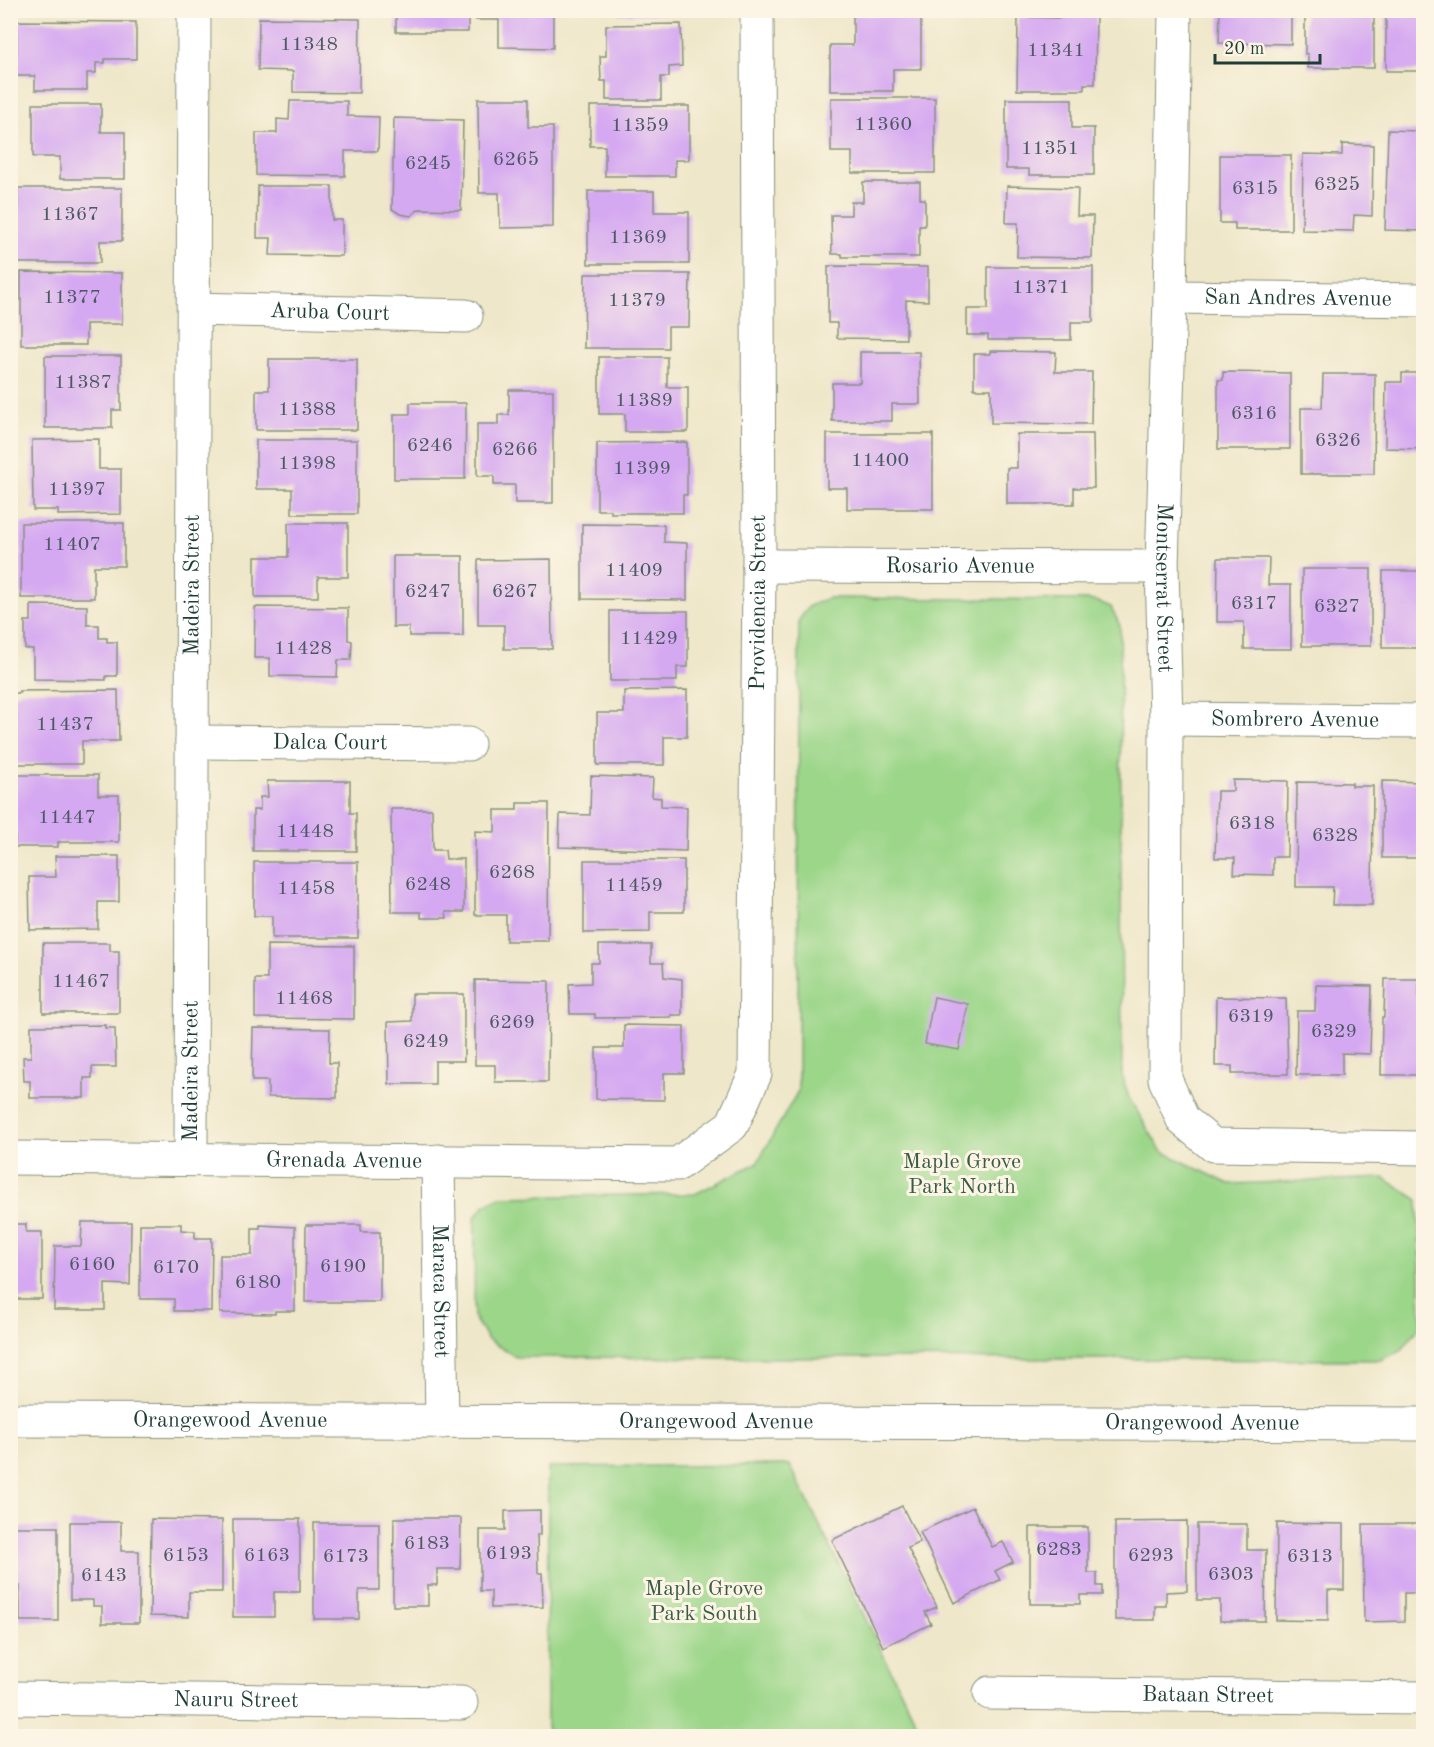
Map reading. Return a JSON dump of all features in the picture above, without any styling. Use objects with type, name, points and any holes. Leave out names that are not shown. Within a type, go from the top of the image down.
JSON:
[{"type":"street","name":"Madeira Street","points":[[191,1159],[194,10]]},
{"type":"street","name":"Providencia Street","points":[[678,1164],[732,1125],[755,1074],[759,566],[757,10]]},
{"type":"street","name":"Montserrat Street","points":[[1175,10],[1162,567],[1166,719],[1165,1079],[1183,1120],[1213,1145],[1424,1148]]},
{"type":"street","name":"San Andres Avenue","points":[[1170,297],[1424,300]]},
{"type":"street","name":"Aruba Court","points":[[194,309],[466,316]]},
{"type":"street","name":"Rosario Avenue","points":[[759,566],[1162,567]]},
{"type":"street","name":"Sombrero Avenue","points":[[1166,719],[1424,720]]},
{"type":"street","name":"Dalca Court","points":[[192,742],[468,744]]},
{"type":"street","name":"Grenada Avenue","points":[[10,1158],[678,1164]]},
{"type":"street","name":"Maraca Street","points":[[438,1161],[442,1422]]},
{"type":"street","name":"Orangewood Avenue","points":[[10,1420],[1424,1424]]},
{"type":"street","name":"Bataan Street","points":[[990,1693],[1424,1698]]},
{"type":"street","name":"Nauru Street","points":[[10,1698],[461,1703]]},
{"type":"green space","name":"Maple Grove Park North","points":[[828,598],[1086,600],[1111,607],[1120,626],[1122,1076],[1129,1098],[1161,1151],[1229,1184],[1384,1178],[1418,1200],[1421,1325],[1402,1350],[1380,1360],[516,1357],[488,1340],[474,1318],[475,1217],[485,1205],[500,1197],[695,1194],[757,1163],[798,1091],[799,620],[809,606]]},
{"type":"green space","name":"Maple Grove Park South","points":[[790,1465],[923,1736],[547,1736],[548,1467]]},
{"type":"building","points":[[396,10],[468,10],[468,32],[396,32]]},
{"type":"building","points":[[477,10],[553,10],[553,48],[499,47],[499,20],[476,20]]},
{"type":"building","points":[[619,10],[693,10],[693,14],[619,14]]},
{"type":"building","points":[[1220,10],[1291,10],[1291,44],[1219,43]]},
{"type":"building","points":[[1305,10],[1374,10],[1374,68],[1308,68],[1308,54],[1305,54]]},
{"type":"building","points":[[1386,10],[1424,10],[1424,71],[1386,71]]},
{"type":"building","points":[[853,15],[921,15],[921,69],[893,69],[893,91],[830,91],[830,45],[853,45]]},
{"type":"building","points":[[1061,15],[1096,16],[1095,84],[1084,84],[1084,90],[1017,90],[1018,17],[1061,18]]},
{"type":"building","points":[[259,18],[360,19],[359,93],[293,92],[293,71],[258,70]]},
{"type":"building","points":[[17,21],[136,22],[136,59],[105,59],[105,63],[96,63],[96,73],[87,73],[87,90],[35,90],[35,76],[11,76],[11,53],[17,53]]},
{"type":"building","points":[[681,24],[682,66],[669,67],[669,77],[661,77],[661,100],[606,100],[606,81],[601,81],[600,56],[606,56],[606,25]]},
{"type":"building","points":[[831,98],[935,98],[935,173],[852,173],[852,152],[831,152]]},
{"type":"building","points":[[478,99],[528,99],[528,127],[553,127],[553,227],[500,228],[499,193],[479,193]]},
{"type":"building","points":[[1006,99],[1072,99],[1072,128],[1094,128],[1094,175],[1029,175],[1029,169],[1006,169]]},
{"type":"building","points":[[290,101],[347,101],[347,116],[379,117],[378,151],[345,151],[345,176],[256,175],[256,133],[277,133],[277,119],[289,120]]},
{"type":"building","points":[[33,104],[101,104],[101,132],[125,132],[125,179],[60,179],[60,157],[33,157]]},
{"type":"building","points":[[590,106],[689,106],[689,160],[675,160],[675,176],[605,176],[605,146],[590,146]]},
{"type":"building","points":[[1420,113],[1424,113],[1424,231],[1385,230],[1388,130],[1419,131]]},
{"type":"building","points":[[394,118],[463,120],[461,210],[419,209],[411,216],[400,214],[392,209]]},
{"type":"building","points":[[1342,144],[1373,145],[1372,216],[1354,215],[1353,231],[1302,230],[1303,154],[1342,155]]},
{"type":"building","points":[[1220,155],[1291,155],[1291,230],[1235,230],[1235,223],[1220,223]]},
{"type":"building","points":[[863,182],[920,182],[920,199],[925,199],[925,226],[919,226],[919,257],[842,257],[842,254],[832,254],[831,215],[851,215],[851,202],[863,202]]},
{"type":"building","points":[[258,186],[332,186],[332,220],[342,220],[342,256],[270,255],[271,238],[257,238]]},
{"type":"building","points":[[1007,186],[1078,188],[1077,216],[1093,216],[1092,258],[1017,257],[1018,223],[1006,223]]},
{"type":"building","points":[[18,188],[122,188],[122,241],[100,241],[100,263],[18,263]]},
{"type":"building","points":[[588,191],[654,191],[654,212],[689,212],[689,264],[588,264]]},
{"type":"building","points":[[828,266],[928,267],[928,301],[906,300],[906,339],[837,338],[837,323],[828,323]]},
{"type":"building","points":[[988,267],[1093,267],[1093,322],[1071,322],[1071,340],[988,340],[988,335],[967,335],[967,309],[988,309]]},
{"type":"building","points":[[21,272],[122,273],[122,324],[86,324],[86,345],[21,345]]},
{"type":"building","points":[[585,274],[690,274],[689,327],[668,327],[668,348],[584,348]]},
{"type":"building","points":[[990,351],[1056,352],[1055,372],[1092,372],[1091,424],[991,423],[991,389],[974,389],[974,354],[990,354]]},
{"type":"building","points":[[860,352],[919,352],[920,404],[892,404],[892,421],[832,421],[832,383],[860,383]]},
{"type":"building","points":[[45,356],[121,356],[121,410],[112,410],[112,428],[45,428]]},
{"type":"building","points":[[599,357],[667,357],[667,387],[688,387],[688,432],[625,432],[625,414],[599,414]]},
{"type":"building","points":[[269,359],[357,359],[357,430],[256,430],[256,390],[269,390]]},
{"type":"building","points":[[1223,372],[1290,373],[1290,449],[1218,449],[1218,380],[1223,380]]},
{"type":"building","points":[[1402,373],[1424,373],[1424,449],[1385,448],[1386,382],[1402,382]]},
{"type":"building","points":[[1323,374],[1375,374],[1374,474],[1301,474],[1301,408],[1322,408]]},
{"type":"building","points":[[509,390],[553,390],[553,503],[515,503],[515,485],[494,485],[494,476],[477,476],[477,424],[498,424],[498,415],[509,415]]},
{"type":"building","points":[[410,403],[466,403],[465,479],[394,479],[394,414],[410,414]]},
{"type":"building","points":[[827,434],[933,434],[933,509],[847,509],[847,488],[827,488]]},
{"type":"building","points":[[1017,434],[1093,434],[1094,488],[1074,488],[1074,504],[1007,504],[1007,468],[1017,468]]},
{"type":"building","points":[[99,439],[99,469],[121,469],[121,514],[58,515],[58,510],[33,510],[32,440]]},
{"type":"building","points":[[256,440],[357,440],[357,514],[292,514],[292,489],[256,489]]},
{"type":"building","points":[[687,442],[687,495],[683,495],[683,513],[611,513],[611,510],[597,510],[597,443]]},
{"type":"building","points":[[21,523],[124,523],[124,566],[94,566],[94,598],[21,598]]},
{"type":"building","points":[[288,523],[348,523],[348,577],[318,577],[318,597],[255,597],[255,557],[288,557]]},
{"type":"building","points":[[582,524],[664,525],[664,542],[687,543],[687,600],[582,599]]},
{"type":"building","points":[[393,556],[463,556],[463,636],[409,636],[409,627],[393,627]]},
{"type":"building","points":[[1218,558],[1269,558],[1268,585],[1291,585],[1291,649],[1244,649],[1244,622],[1217,622]]},
{"type":"building","points":[[551,559],[552,649],[504,649],[504,625],[478,625],[478,560]]},
{"type":"building","points":[[1302,569],[1371,569],[1371,646],[1302,646]]},
{"type":"building","points":[[1383,571],[1424,571],[1424,648],[1382,648]]},
{"type":"building","points":[[31,605],[87,606],[87,625],[99,625],[99,638],[107,638],[107,642],[117,642],[117,676],[106,676],[106,680],[33,679],[33,649],[25,649],[25,621],[31,621]]},
{"type":"building","points":[[255,607],[348,608],[348,640],[352,641],[351,660],[338,660],[337,677],[270,676],[270,658],[254,658]]},
{"type":"building","points":[[610,611],[688,611],[688,667],[677,667],[677,681],[610,681]]},
{"type":"building","points":[[118,690],[119,741],[82,741],[82,764],[16,764],[16,760],[10,760],[11,693]]},
{"type":"building","points":[[687,690],[687,737],[664,737],[664,765],[597,765],[597,713],[624,713],[624,691]]},
{"type":"building","points":[[15,775],[98,775],[98,795],[119,795],[119,842],[58,842],[58,847],[15,847]]},
{"type":"building","points":[[591,776],[653,778],[652,797],[661,798],[661,806],[687,807],[686,851],[559,847],[560,814],[590,815]]},
{"type":"building","points":[[1233,780],[1288,781],[1287,857],[1273,857],[1273,875],[1234,874],[1235,858],[1215,858],[1217,791],[1233,791]]},
{"type":"building","points":[[267,781],[350,781],[350,813],[356,813],[356,851],[253,851],[253,810],[260,810],[260,797],[268,797]]},
{"type":"building","points":[[1382,781],[1424,782],[1424,858],[1382,858]]},
{"type":"building","points":[[1297,782],[1352,783],[1352,786],[1373,786],[1372,905],[1332,905],[1333,887],[1296,887]]},
{"type":"building","points":[[517,803],[549,803],[548,941],[506,941],[506,915],[475,915],[475,831],[495,832],[495,810],[517,810]]},
{"type":"building","points":[[391,809],[432,809],[433,850],[445,850],[446,859],[464,859],[464,912],[446,912],[447,918],[421,918],[421,912],[392,912]]},
{"type":"building","points":[[55,856],[119,856],[119,902],[98,902],[98,929],[30,930],[29,877],[56,877]]},
{"type":"building","points":[[584,860],[684,860],[684,912],[650,912],[650,932],[584,933]]},
{"type":"building","points":[[254,862],[358,862],[358,938],[272,938],[272,916],[254,916]]},
{"type":"building","points":[[43,943],[110,943],[110,951],[119,951],[119,1013],[43,1013]]},
{"type":"building","points":[[267,945],[354,946],[354,1019],[255,1018],[255,979],[267,979]]},
{"type":"building","points":[[599,945],[651,945],[651,963],[663,963],[664,977],[682,979],[682,1015],[595,1018],[595,1014],[570,1014],[569,984],[591,983],[591,963],[599,963]]},
{"type":"building","points":[[1385,979],[1419,979],[1419,997],[1424,997],[1424,1075],[1381,1075]]},
{"type":"building","points":[[475,980],[549,981],[548,1082],[495,1082],[495,1065],[475,1065]]},
{"type":"building","points":[[1316,985],[1372,986],[1370,1054],[1342,1053],[1342,1075],[1296,1075],[1297,1011],[1315,1011]]},
{"type":"building","points":[[412,994],[464,994],[464,1061],[435,1061],[435,1084],[389,1084],[388,1022],[412,1021]]},
{"type":"building","points":[[934,997],[968,1004],[959,1050],[925,1044]]},
{"type":"building","points":[[1216,997],[1286,998],[1288,1074],[1232,1074],[1232,1066],[1215,1066]]},
{"type":"building","points":[[105,1025],[105,1028],[115,1028],[116,1067],[92,1067],[92,1078],[84,1078],[84,1098],[30,1098],[30,1081],[24,1081],[23,1057],[31,1057],[31,1026]]},
{"type":"building","points":[[624,1025],[684,1026],[684,1073],[664,1073],[664,1100],[596,1099],[596,1048],[624,1048]]},
{"type":"building","points":[[253,1028],[330,1029],[329,1063],[337,1063],[337,1098],[268,1097],[268,1081],[252,1081]]},
{"type":"building","points":[[82,1222],[131,1222],[130,1285],[105,1284],[105,1310],[54,1310],[55,1246],[81,1246]]},
{"type":"building","points":[[10,1224],[26,1224],[26,1232],[42,1232],[42,1299],[10,1299]]},
{"type":"building","points":[[140,1224],[181,1224],[181,1230],[195,1231],[195,1238],[212,1238],[211,1311],[174,1311],[174,1299],[140,1299]]},
{"type":"building","points":[[260,1225],[295,1227],[295,1311],[275,1311],[275,1314],[220,1313],[220,1255],[252,1255],[252,1228],[260,1228]]},
{"type":"building","points":[[306,1225],[361,1225],[361,1232],[380,1232],[380,1302],[305,1302]]},
{"type":"building","points":[[902,1506],[920,1542],[908,1548],[937,1607],[925,1612],[931,1624],[883,1647],[832,1540]]},
{"type":"building","points":[[973,1507],[992,1547],[1003,1542],[1013,1562],[995,1571],[1000,1580],[954,1603],[920,1532]]},
{"type":"building","points":[[540,1510],[540,1535],[537,1535],[538,1573],[542,1573],[543,1607],[491,1608],[491,1591],[480,1591],[480,1530],[505,1530],[505,1511]]},
{"type":"building","points":[[394,1518],[461,1518],[460,1569],[437,1569],[437,1585],[428,1585],[428,1606],[393,1606]]},
{"type":"building","points":[[151,1519],[222,1520],[222,1592],[189,1592],[189,1617],[150,1616]]},
{"type":"building","points":[[233,1519],[300,1519],[300,1592],[274,1592],[274,1617],[233,1617]]},
{"type":"building","points":[[1187,1521],[1187,1591],[1166,1592],[1166,1606],[1155,1606],[1155,1620],[1115,1620],[1115,1522]]},
{"type":"building","points":[[70,1522],[121,1522],[121,1551],[139,1551],[139,1623],[102,1623],[102,1606],[93,1606],[93,1600],[70,1600]]},
{"type":"building","points":[[314,1523],[379,1523],[379,1590],[359,1590],[359,1619],[314,1619]]},
{"type":"building","points":[[1277,1523],[1344,1524],[1344,1590],[1328,1590],[1328,1621],[1276,1620]]},
{"type":"building","points":[[1197,1524],[1247,1524],[1247,1550],[1266,1550],[1265,1621],[1220,1621],[1220,1600],[1197,1600]]},
{"type":"building","points":[[1363,1524],[1424,1524],[1424,1593],[1404,1593],[1404,1621],[1364,1622]]},
{"type":"building","points":[[10,1527],[58,1527],[58,1621],[20,1621],[20,1586],[10,1586]]},
{"type":"building","points":[[1030,1527],[1088,1527],[1088,1573],[1097,1573],[1097,1586],[1102,1586],[1102,1595],[1080,1595],[1080,1604],[1030,1604]]}]
